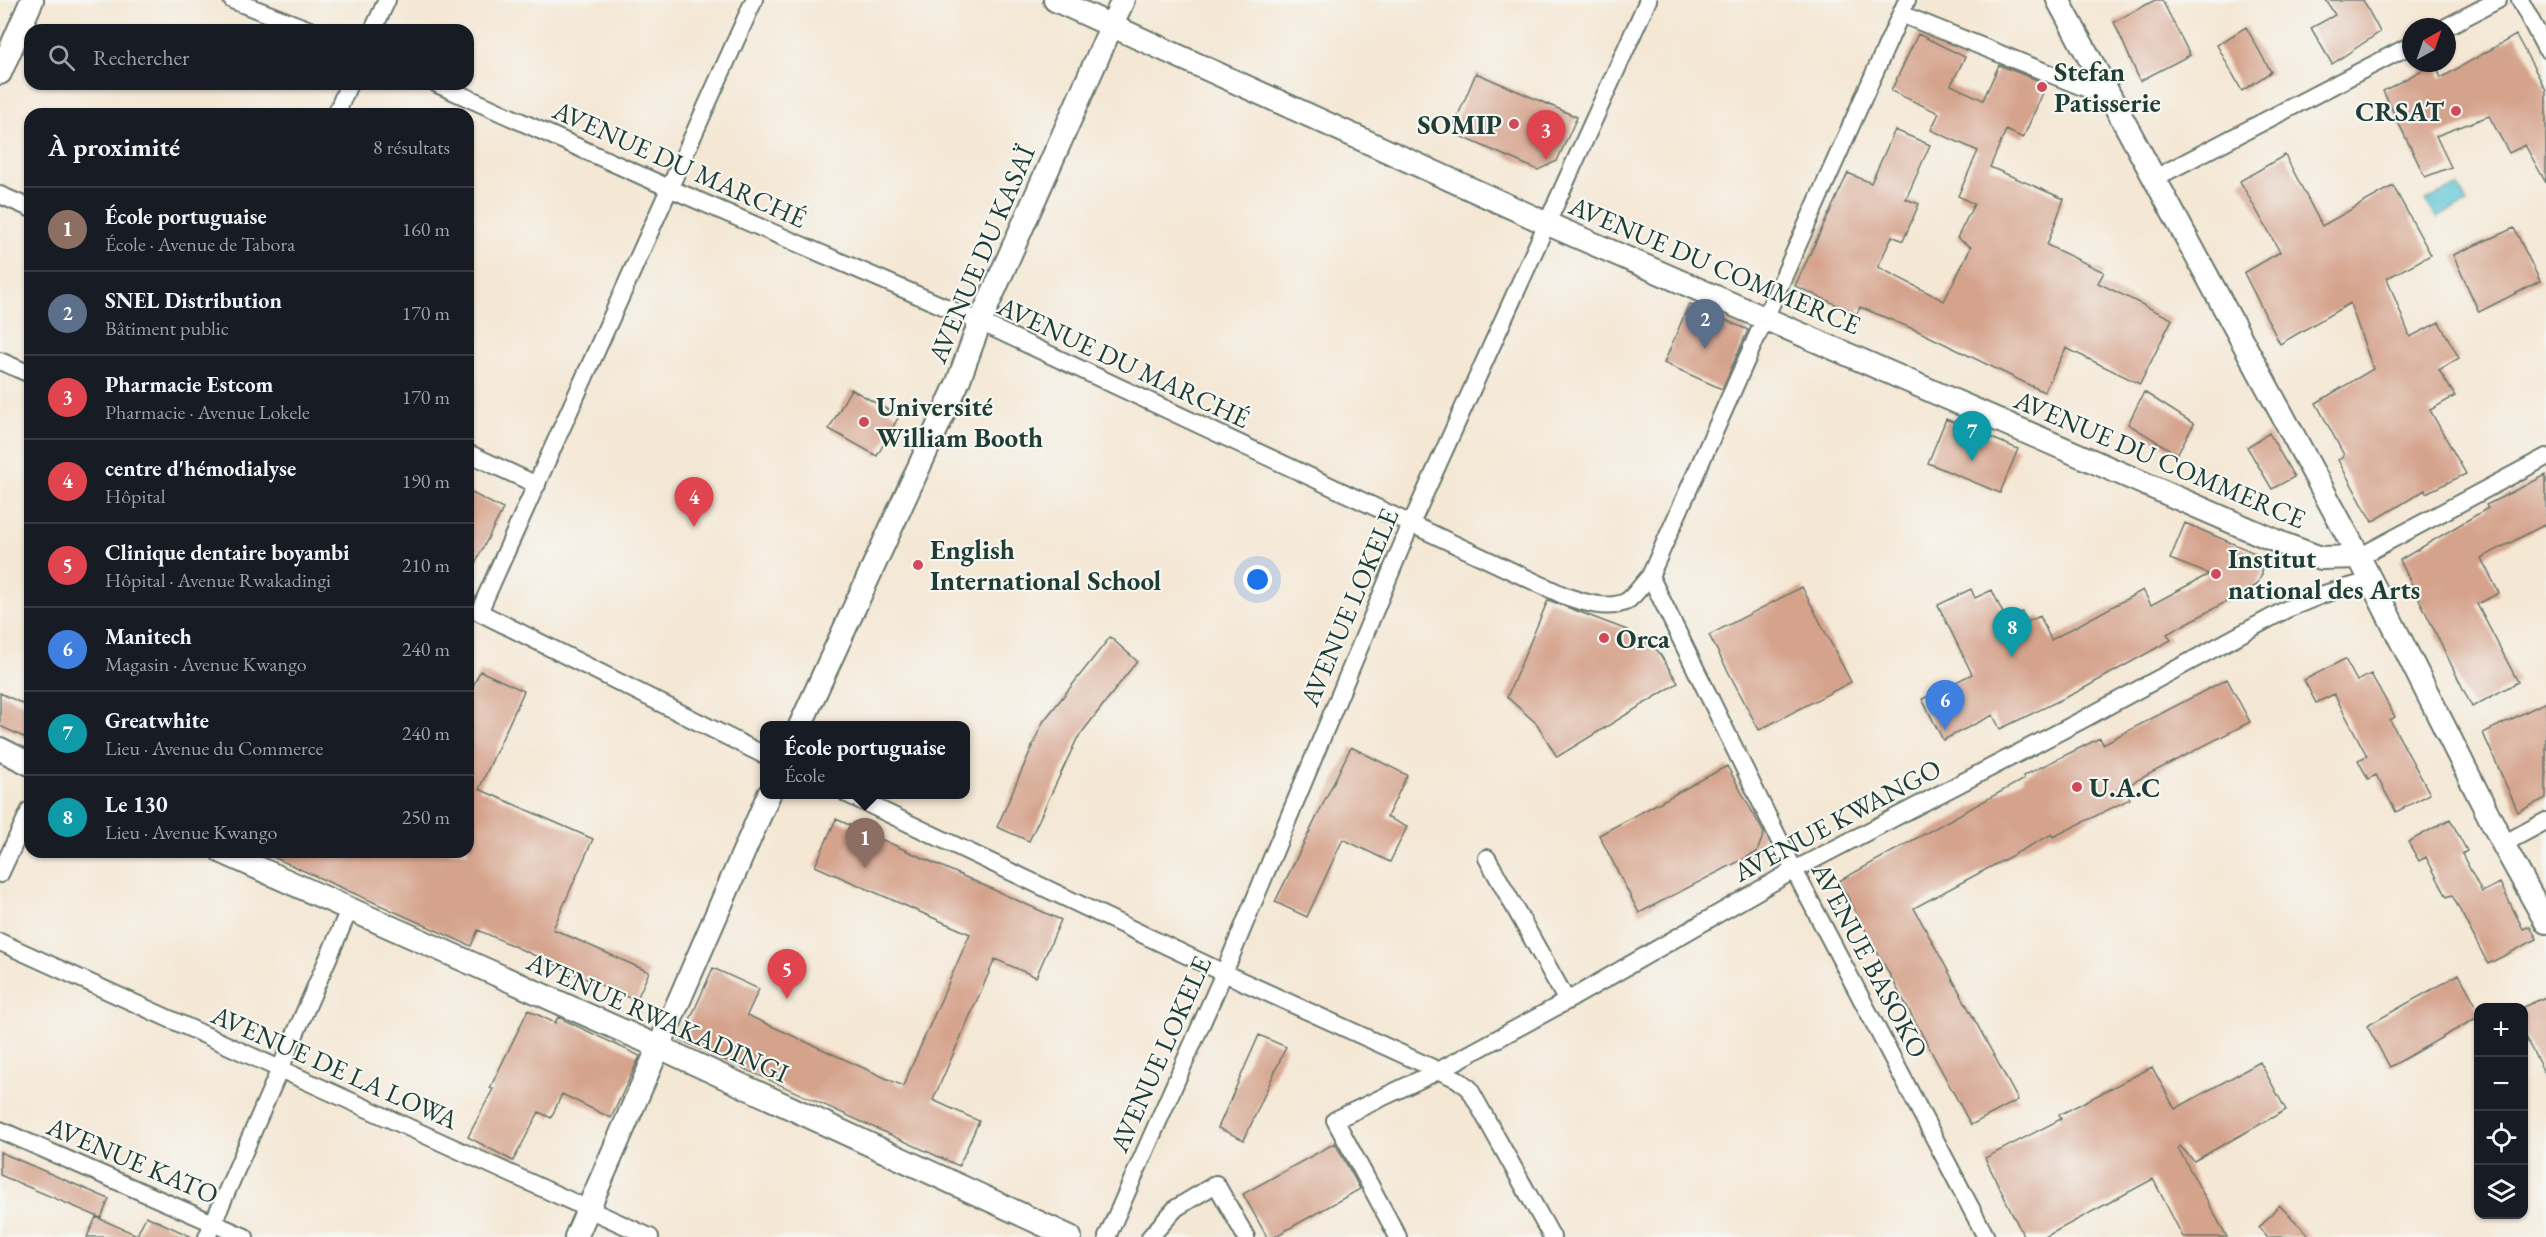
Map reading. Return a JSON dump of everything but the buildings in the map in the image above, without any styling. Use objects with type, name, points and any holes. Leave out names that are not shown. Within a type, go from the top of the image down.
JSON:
[{"type":"street","points":[[0,73],[32,0]]},
{"type":"street","points":[[232,0],[294,24]]},
{"type":"street","points":[[376,24],[387,0]]},
{"type":"street","points":[[754,0],[479,612],[760,752]]},
{"type":"street","name":"AVENUE DU COMMERCE","points":[[1055,0],[1548,224],[2283,544],[2321,558],[2359,557]]},
{"type":"street","name":"AVENUE DU KASAÏ","points":[[802,721],[958,382],[980,322],[1123,0]]},
{"type":"street","name":"AVENUE LOKELE","points":[[1107,1237],[1224,974],[1410,526],[1648,0]]},
{"type":"street","points":[[2058,0],[2359,557],[2503,844],[2546,922]]},
{"type":"street","points":[[2456,22],[2498,0]]},
{"type":"street","points":[[2520,0],[2546,49]]},
{"type":"street","points":[[1650,576],[1904,7],[2110,98]]},
{"type":"street","points":[[2155,178],[2402,50]]},
{"type":"street","points":[[339,108],[346,90]]},
{"type":"street","name":"AVENUE DU MARCHÉ","points":[[450,90],[669,188],[980,322],[1410,526],[1565,596],[1590,604],[1626,601],[1650,576]]},
{"type":"street","points":[[0,195],[24,205]]},
{"type":"street","points":[[0,362],[24,372]]},
{"type":"street","points":[[474,456],[537,485]]},
{"type":"street","points":[[2359,557],[2546,457]]},
{"type":"street","name":"AVENUE BASOKO","points":[[1650,576],[1794,870],[1986,1237]]},
{"type":"street","name":"AVENUE KWANGO","points":[[1398,1237],[1335,1120],[1438,1071],[1567,1001],[1794,870],[2072,725],[2287,609],[2324,594],[2371,580]]},
{"type":"street","points":[[0,749],[24,761]]},
{"type":"street","points":[[576,1237],[767,799]]},
{"type":"street","points":[[855,799],[1224,974],[1438,1071],[1469,1088],[1552,1237]]},
{"type":"street","points":[[2503,844],[2546,821]]},
{"type":"street","points":[[0,874],[24,823]]},
{"type":"street","name":"AVENUE RWAKADINGI","points":[[235,858],[658,1047],[1070,1237]]},
{"type":"street","points":[[1487,858],[1567,1001]]},
{"type":"street","points":[[211,1230],[349,910]]},
{"type":"street","name":"AVENUE DE LA LOWA","points":[[0,942],[650,1237]]},
{"type":"street","name":"AVENUE KATO","points":[[0,1130],[211,1230],[245,1237]]},
{"type":"street","points":[[1150,1237],[1176,1208],[1216,1184],[1246,1237]]},
{"type":"water","points":[[2458,186],[2467,203],[2436,218],[2426,200]]},
{"type":"place","name":"Stefan Patisserie","points":[[2042,87]]},
{"type":"place","name":"CRSAT","points":[[2456,111]]},
{"type":"place","name":"SOMIP","points":[[1514,124]]},
{"type":"place","name":"Pharmacie Estcom","points":[[1546,160]]},
{"type":"place","name":"SNEL Distribution","points":[[1705,349]]},
{"type":"place","name":"Université William Booth","points":[[864,422]]},
{"type":"place","name":"Greatwhite","points":[[1972,461]]},
{"type":"place","name":"centre d'hémodialyse","points":[[694,527]]},
{"type":"place","name":"English International School","points":[[918,565]]},
{"type":"place","name":"Institut national des Arts","points":[[2216,574]]},
{"type":"place","name":"Orca","points":[[1604,638]]},
{"type":"place","name":"Le 130","points":[[2012,657]]},
{"type":"place","name":"Manitech","points":[[1945,730]]},
{"type":"place","name":"U.A.C","points":[[2077,787]]},
{"type":"place","name":"École portuguaise","points":[[865,868]]},
{"type":"place","name":"Clinique dentaire boyambi","points":[[787,999]]}]
